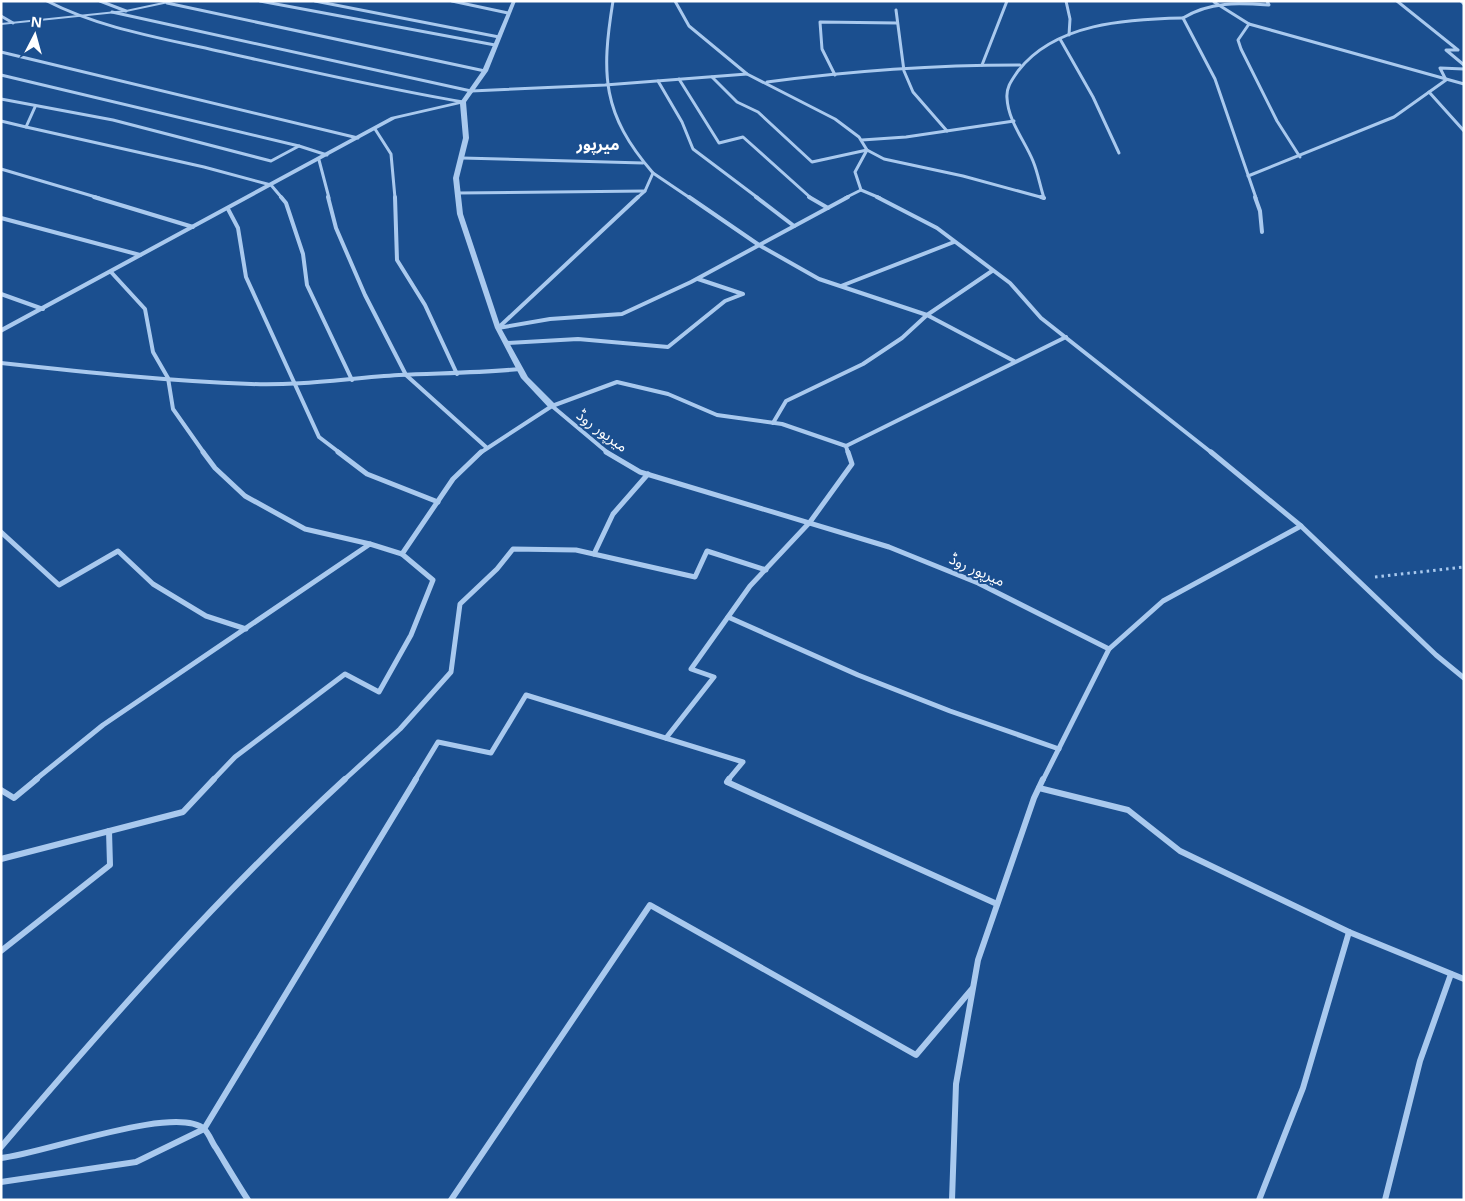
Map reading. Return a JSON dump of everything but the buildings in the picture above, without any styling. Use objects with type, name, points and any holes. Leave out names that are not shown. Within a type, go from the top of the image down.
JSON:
[{"type":"street","points":[[47,1],[76,16],[387,89],[463,102]]},
{"type":"street","points":[[100,1],[126,11]]},
{"type":"street","points":[[1,24],[126,11],[176,1]]},
{"type":"street","points":[[260,1],[495,45]]},
{"type":"street","points":[[315,1],[498,36]]},
{"type":"street","points":[[452,1],[508,12]]},
{"type":"street","points":[[1,331],[319,160],[393,118],[463,102],[485,71],[514,1]]},
{"type":"street","points":[[613,1],[606,36],[605,85],[619,129],[633,153],[653,173],[759,245],[819,278],[927,315],[1014,361]]},
{"type":"street","points":[[675,1],[689,26],[746,74],[766,82],[835,119],[862,140],[867,150],[884,159],[964,176],[1044,198],[1033,161],[1014,122],[1006,91],[1020,66],[1037,51],[1069,35],[1116,22],[1156,18],[1183,18],[1188,13],[1213,1],[1269,5],[1268,1]]},
{"type":"street","points":[[982,65],[1007,1]]},
{"type":"street","points":[[1066,1],[1070,19],[1069,35]]},
{"type":"street","points":[[1213,1],[1249,24],[1464,84]]},
{"type":"street","points":[[1397,1],[1458,50],[1446,50],[1464,67]]},
{"type":"street","points":[[1460,1],[1464,4]]},
{"type":"street","points":[[167,3],[485,71]]},
{"type":"street","points":[[896,10],[904,71],[913,92],[947,131]]},
{"type":"street","points":[[112,12],[471,91],[605,85],[746,74]]},
{"type":"street","points":[[1,16],[13,23]]},
{"type":"street","points":[[1183,18],[1215,79],[1260,211],[1262,232]]},
{"type":"street","points":[[835,75],[822,48],[820,22],[897,23]]},
{"type":"street","points":[[1249,24],[1238,40],[1240,49],[1277,122],[1300,156]]},
{"type":"street","points":[[1060,39],[1093,97],[1119,153]]},
{"type":"street","points":[[1,52],[358,138]]},
{"type":"street","points":[[766,82],[835,75],[982,65],[1020,66]]},
{"type":"street","points":[[1446,80],[1440,68],[1464,67]]},
{"type":"street","points":[[1,75],[299,146],[327,155]]},
{"type":"street","points":[[712,77],[737,102],[758,112],[812,162],[867,150]]},
{"type":"street","points":[[679,79],[719,143],[743,137],[795,183],[805,195],[828,208]]},
{"type":"street","points":[[1248,176],[1394,117],[1446,80]]},
{"type":"street","points":[[658,81],[682,122],[693,149],[794,226]]},
{"type":"street","points":[[1429,92],[1464,130]]},
{"type":"street","points":[[1,99],[35,108],[112,120],[271,161],[299,146]]},
{"type":"street","name":"میرپور روڈ","points":[[463,102],[466,138],[456,178],[460,214],[498,328],[525,378],[552,406],[603,450],[648,474],[889,547],[978,584],[1109,649]]},
{"type":"street","points":[[26,127],[35,108]]},
{"type":"street","points":[[1,121],[204,167],[271,185],[286,203],[304,254],[307,285],[352,380]]},
{"type":"street","points":[[862,140],[1014,122]]},
{"type":"street","points":[[375,129],[391,154],[395,187],[394,213],[397,260],[424,305],[457,374]]},
{"type":"street","points":[[867,150],[855,172],[861,190],[902,208],[937,228],[1010,283],[1041,318],[1153,404],[1301,526],[1436,655],[1464,678]]},
{"type":"street","points":[[462,158],[643,163]]},
{"type":"street","points":[[319,160],[336,228],[366,295],[406,375],[486,448]]},
{"type":"street","points":[[1,169],[193,227]]},
{"type":"street","points":[[498,328],[645,191],[653,173]]},
{"type":"street","points":[[498,328],[550,319],[622,314],[698,278],[861,190]]},
{"type":"street","points":[[458,193],[645,191]]},
{"type":"street","points":[[228,209],[238,228],[246,277],[319,437],[367,474],[438,502]]},
{"type":"street","points":[[1,218],[140,255]]},
{"type":"street","points":[[841,286],[954,242]]},
{"type":"street","points":[[773,423],[786,401],[863,364],[902,338],[927,315],[992,271]]},
{"type":"street","points":[[1,859],[183,812],[235,758],[346,674],[379,692],[411,635],[434,580],[402,554],[370,544],[305,529],[246,496],[215,468],[173,409],[168,378],[153,352],[145,309],[111,272]]},
{"type":"street","points":[[506,343],[578,339],[668,347],[725,301],[743,294],[698,278]]},
{"type":"street","points":[[1,294],[43,309]]},
{"type":"street","points":[[402,554],[452,479],[486,448],[552,406],[617,382],[668,394],[717,415],[773,423],[846,446],[890,426],[1014,361],[1066,337]]},
{"type":"street","points":[[1,363],[252,384],[352,380],[520,369]]},
{"type":"street","points":[[666,738],[714,677],[691,669],[750,586],[810,522],[852,464],[846,446]]},
{"type":"street","points":[[594,554],[613,514],[648,474]]},
{"type":"street","points":[[952,1200],[956,1084],[978,960],[1039,788],[1109,649],[1163,601],[1301,526]]},
{"type":"street","points":[[1,532],[59,585],[118,551],[153,584],[206,616],[246,629]]},
{"type":"street","points":[[1,790],[14,798],[103,724],[370,544]]},
{"type":"street","points":[[1,1148],[113,1015],[215,905],[320,802],[400,729],[452,672],[460,604],[498,569],[513,549],[576,550],[696,577],[707,551],[766,570]]},
{"type":"street","points":[[728,617],[858,675],[950,711],[1059,749]]},
{"type":"street","points":[[1,1182],[136,1162],[204,1129],[438,742],[492,753],[526,695],[742,762],[727,782],[997,904]]},
{"type":"street","points":[[1039,788],[1128,810],[1180,851],[1349,932],[1464,979]]},
{"type":"street","points":[[1,951],[110,865],[110,831]]},
{"type":"street","points":[[452,1200],[650,905],[916,1055],[973,987]]},
{"type":"street","points":[[1259,1200],[1303,1088],[1349,932]]},
{"type":"street","points":[[1385,1200],[1420,1061],[1451,974]]},
{"type":"street","points":[[1,1158],[21,1156],[156,1123],[187,1121],[204,1129],[248,1200]]},
{"type":"path","points":[[1357,580],[1464,567]]},
{"type":"district","name":"میرپور","points":[[598,144]]}]
